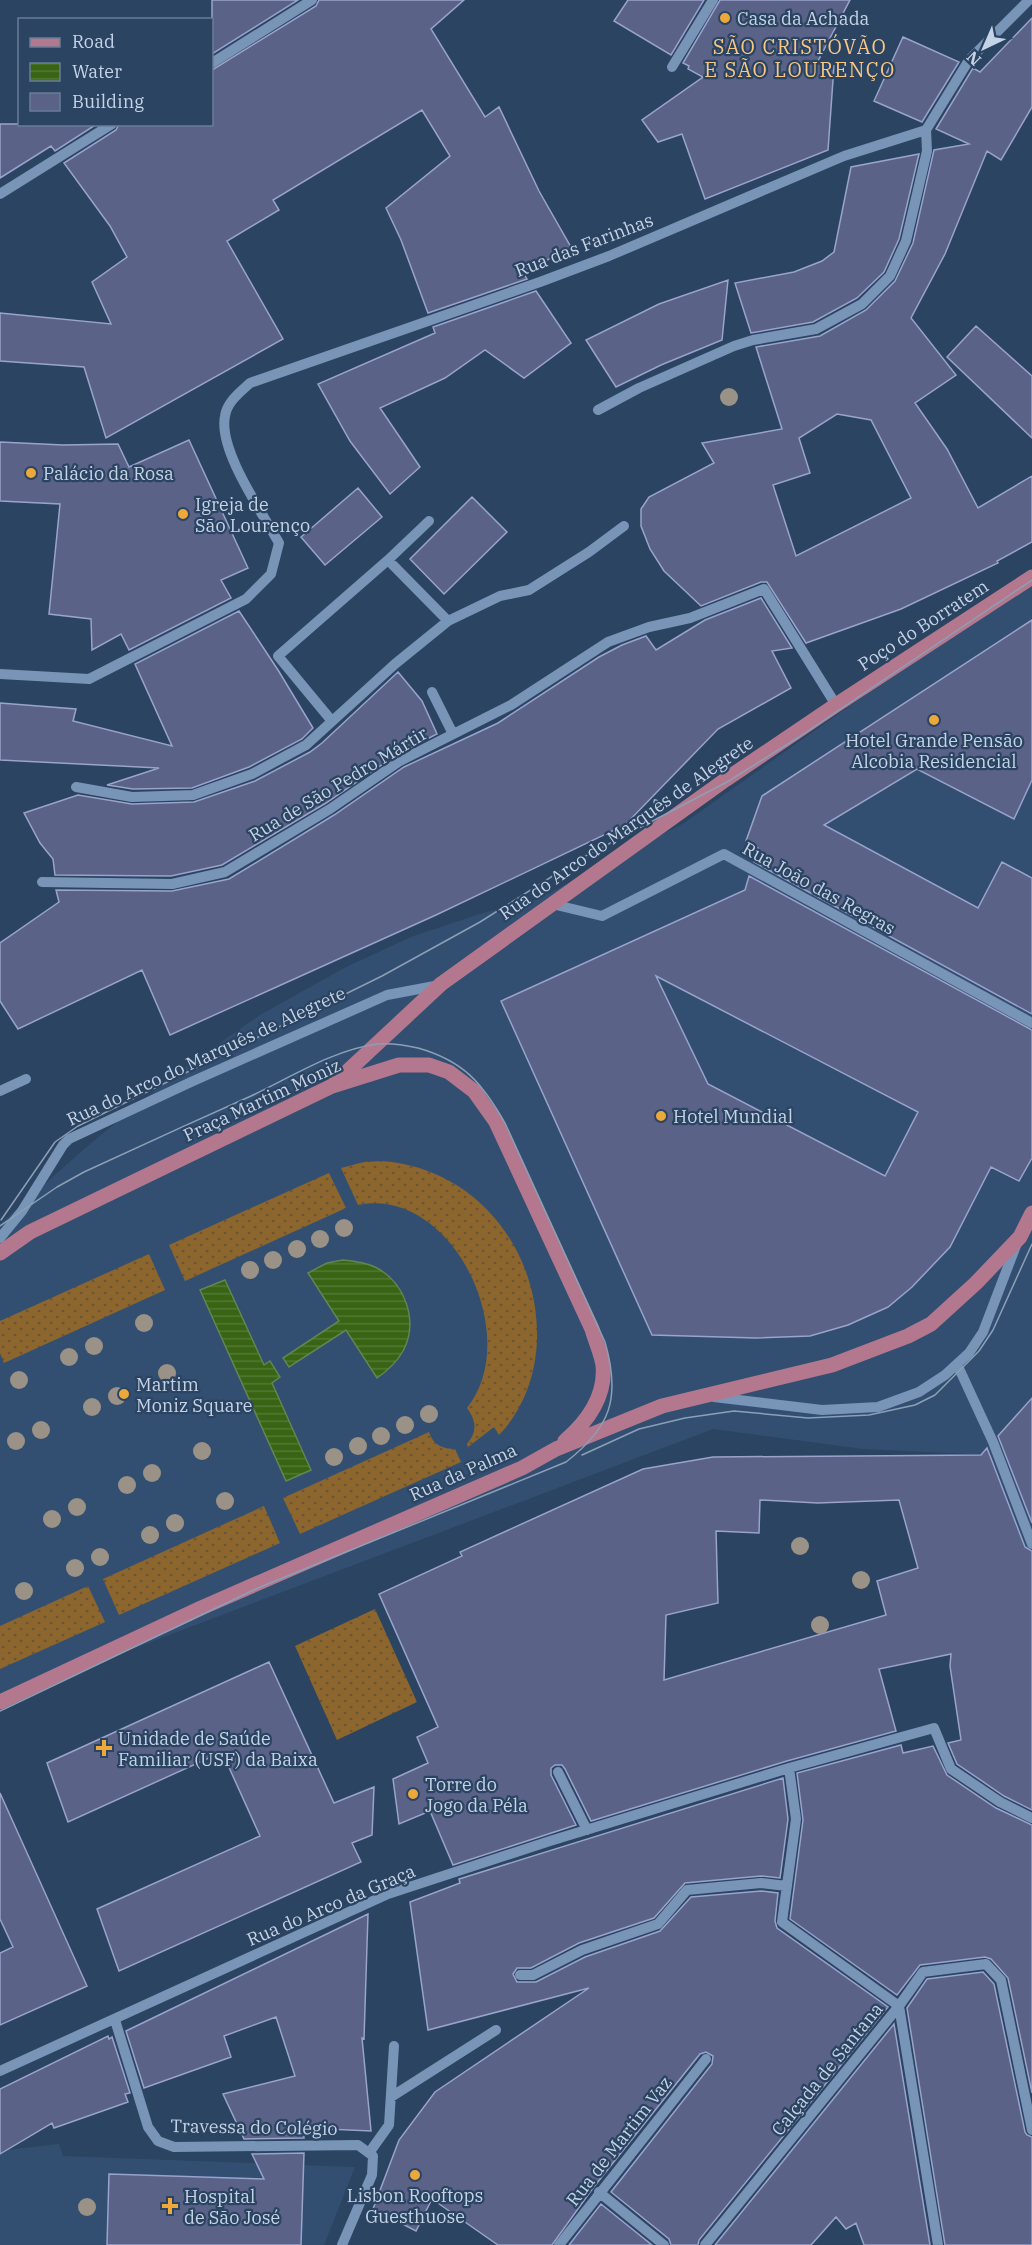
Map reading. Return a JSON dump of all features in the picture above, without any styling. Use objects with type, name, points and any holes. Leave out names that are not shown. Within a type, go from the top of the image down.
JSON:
[{"type":"main road","name":"Poço do Borratem","points":[[836,705],[1032,577]]},
{"type":"main road","name":"Rua do Arco do Marquês de Alegrete","points":[[332,1086],[441,984],[725,780],[836,705]]},
{"type":"main road","name":"Praça Martim Moniz","points":[[0,1253],[30,1232],[332,1086],[399,1065],[429,1065],[449,1072],[474,1091],[496,1122],[592,1329],[603,1365],[601,1388],[594,1408],[582,1426],[556,1449]]},
{"type":"main road","name":"Rua da Palma","points":[[0,1702],[201,1608],[522,1468],[556,1449],[662,1406],[832,1365],[908,1336],[931,1324],[951,1308],[1020,1237],[1032,1213]]},
{"type":"street","points":[[213,62],[312,0]]},
{"type":"street","points":[[672,67],[713,0]]},
{"type":"street","points":[[598,410],[724,351],[753,340],[816,328],[862,304],[890,276],[906,241],[927,151],[926,130],[969,60],[1029,0]]},
{"type":"street","points":[[0,194],[109,126]]},
{"type":"street","name":"Rua das Farinhas","points":[[0,674],[89,679],[246,598],[271,574],[279,543],[230,455],[225,435],[225,415],[233,399],[250,383],[540,282],[609,256],[844,156],[926,130]]},
{"type":"street","points":[[331,720],[278,656],[429,521]]},
{"type":"street","points":[[76,787],[132,797],[193,795],[252,774],[306,745],[394,664],[448,621],[500,596],[528,590],[589,552],[624,526]]},
{"type":"street","points":[[388,560],[448,621]]},
{"type":"street","name":"Rua de São Pedro Mártir","points":[[42,882],[172,884],[225,872],[330,809],[400,761],[511,705],[608,642],[649,627],[690,618],[764,590],[836,705]]},
{"type":"street","points":[[432,692],[453,734]]},
{"type":"street","name":"Rua João das Regras","points":[[552,904],[602,916],[724,854],[1032,1023]]},
{"type":"street","name":"Rua do Arco do Marquês de Alegrete","points":[[0,1238],[22,1211],[69,1139],[387,995],[441,984]]},
{"type":"street","points":[[0,1091],[26,1079]]},
{"type":"street","points":[[708,1396],[822,1410],[878,1407],[919,1392],[945,1375],[969,1353],[983,1332],[1020,1237]]},
{"type":"street","points":[[957,1364],[993,1442],[1032,1544]]},
{"type":"street","name":"Rua do Arco da Graça","points":[[0,2071],[388,1894],[789,1768],[934,1728],[951,1769],[1000,1802],[1032,1818]]},
{"type":"street","name":"Calçada de Santana","points":[[705,2245],[899,2006],[782,1922],[796,1819],[789,1768]]},
{"type":"street","points":[[558,1772],[587,1830]]},
{"type":"street","points":[[520,1975],[533,1975],[582,1950],[658,1924],[687,1890],[761,1883],[787,1886]]},
{"type":"street","points":[[938,2245],[899,2006],[924,1972],[986,1965],[1001,1980],[1032,2130]]},
{"type":"street","name":"Travessa do Colégio","points":[[115,2020],[148,2127],[158,2141],[174,2147],[358,2145],[369,2153]]},
{"type":"street","points":[[391,2097],[496,2030]]},
{"type":"street","points":[[342,2245],[372,2175],[373,2156],[369,2153],[388,2125],[394,2046]]},
{"type":"street","name":"Rua de Martim Vaz","points":[[560,2245],[599,2192],[706,2058]]},
{"type":"street","points":[[599,2192],[664,2245]]},
{"type":"shaded area","points":[[1032,577],[1032,1614],[988,1455],[863,1449],[713,1429],[0,1699],[0,1224],[84,1149],[170,1078],[260,1015],[346,967],[411,937],[483,913],[536,900],[684,823]]},
{"type":"shaded area","points":[[382,1161],[415,1167],[446,1179],[472,1196],[495,1218],[513,1245],[527,1274],[535,1306],[537,1339],[534,1365],[527,1390],[515,1414],[499,1435],[494,1427],[468,1447],[467,1444],[473,1435],[474,1427],[473,1418],[467,1408],[483,1378],[487,1344],[483,1308],[469,1273],[449,1242],[423,1219],[392,1205],[358,1205],[341,1168],[364,1162]]},
{"type":"shaded area","points":[[329,1173],[346,1208],[185,1281],[169,1245]]},
{"type":"shaded area","points":[[149,1254],[165,1290],[4,1363],[0,1353],[0,1321]]},
{"type":"shaded area","points":[[429,1432],[439,1445],[455,1449],[461,1462],[300,1534],[283,1498]]},
{"type":"shaded area","points":[[264,1506],[280,1543],[119,1615],[103,1579]]},
{"type":"shaded area","points":[[88,1586],[105,1622],[0,1669],[0,1626]]},
{"type":"shaded area","points":[[375,1609],[417,1702],[337,1740],[295,1646]]},
{"type":"shaded area","name":"Hospital de São José","points":[[59,2144],[63,2156],[355,2167],[324,2245],[0,2245],[0,2154],[7,2150]]},
{"type":"water","points":[[343,1260],[375,1267],[394,1282],[406,1303],[410,1327],[408,1339],[398,1359],[377,1378],[346,1330],[289,1367],[283,1358],[339,1321],[308,1273],[327,1263]]},
{"type":"water","points":[[225,1280],[264,1365],[270,1361],[280,1377],[272,1383],[311,1470],[286,1481],[200,1290]]},
{"type":"building","points":[[212,0],[298,0],[213,53]]},
{"type":"building","points":[[319,0],[464,0],[431,29],[485,117],[499,107],[539,191],[572,249],[522,271],[527,279],[428,313],[401,240],[386,208],[450,156],[422,110],[273,200],[279,210],[227,241],[283,339],[106,438],[84,367],[0,361],[0,313],[111,324],[92,282],[127,257],[110,226],[64,163],[116,130],[118,126],[213,126],[213,69],[316,6]]},
{"type":"building","points":[[628,0],[704,0],[671,55],[614,21]]},
{"type":"building","points":[[720,0],[850,0],[818,61],[834,66],[828,150],[705,199],[682,134],[658,142],[642,120],[703,77],[688,69],[689,66],[683,63]]},
{"type":"building","points":[[1032,18],[1032,107],[1001,160],[987,151],[945,254],[911,318],[956,375],[915,403],[947,449],[978,508],[1032,476],[1032,542],[997,561],[998,563],[901,609],[806,643],[767,582],[761,582],[701,606],[664,571],[650,549],[641,526],[641,509],[649,497],[714,463],[702,443],[782,429],[756,347],[820,336],[866,310],[895,281],[913,243],[934,150],[969,144],[936,129],[973,68],[980,72]],"holes":[[[837,414],[871,420],[911,498],[796,556],[773,485],[810,473],[799,438]]]},
{"type":"building","points":[[903,37],[959,62],[922,122],[874,101]]},
{"type":"building","points":[[0,124],[94,126],[55,151],[51,146],[0,178]]},
{"type":"building","points":[[919,154],[899,239],[884,272],[857,298],[813,322],[751,333],[735,283],[794,272],[822,261],[834,252],[851,167]]},
{"type":"building","points":[[728,280],[722,340],[661,365],[616,387],[586,340],[659,304]]},
{"type":"building","points":[[536,291],[571,343],[524,378],[485,350],[445,378],[380,408],[420,467],[390,494],[350,441],[318,384],[435,333],[433,327]]},
{"type":"building","points":[[976,326],[1032,376],[1032,438],[947,357]]},
{"type":"building","points":[[189,440],[248,568],[221,580],[231,598],[129,650],[121,634],[92,650],[91,619],[49,614],[60,504],[0,501],[0,442],[63,445],[118,444],[129,467]]},
{"type":"building","points":[[358,488],[382,517],[325,565],[301,537]]},
{"type":"building","points":[[472,497],[507,532],[444,594],[410,559]]},
{"type":"building","points":[[761,598],[792,648],[772,651],[791,688],[718,729],[625,825],[436,915],[170,1035],[142,970],[18,1029],[0,1001],[0,943],[59,902],[56,890],[172,891],[229,879],[334,815],[404,767],[498,723],[599,657],[646,636],[656,650],[705,620]]},
{"type":"building","points":[[239,611],[313,728],[302,739],[249,767],[192,788],[133,789],[107,785],[159,768],[0,760],[0,703],[76,709],[73,721],[172,746],[135,664]]},
{"type":"building","points":[[1032,620],[1032,780],[1014,819],[917,769],[824,825],[978,908],[1002,862],[1032,878],[1032,1014],[754,862],[758,848],[746,841],[762,796]]},
{"type":"building","points":[[398,672],[422,701],[437,734],[396,755],[326,803],[222,865],[171,876],[55,875],[53,859],[40,843],[24,813],[78,795],[132,804],[194,802],[255,781],[310,752],[322,743]]},
{"type":"building","name":"Hotel Mundial","points":[[749,876],[1032,1030],[1032,1158],[1019,1181],[991,1167],[950,1247],[912,1287],[888,1307],[848,1325],[810,1336],[756,1338],[652,1335],[501,1001],[745,890]],"holes":[[[656,976],[918,1112],[885,1176],[708,1084]]]},
{"type":"building","points":[[1032,1398],[1032,1523],[998,1436]]},
{"type":"building","points":[[987,1448],[1025,1547],[1032,1551],[1032,1810],[1004,1796],[957,1764],[948,1743],[961,1740],[950,1666],[951,1654],[879,1669],[896,1731],[787,1761],[591,1821],[565,1769],[562,1765],[555,1765],[551,1768],[551,1775],[576,1825],[453,1865],[430,1811],[399,1824],[393,1779],[428,1763],[417,1737],[438,1727],[379,1594],[462,1556],[460,1552],[643,1469],[713,1457],[981,1455]],"holes":[[[760,1500],[818,1503],[899,1500],[918,1568],[877,1581],[886,1615],[664,1680],[666,1615],[718,1603],[716,1531],[759,1533]]]},
{"type":"building","points":[[269,1662],[334,1803],[374,1787],[372,1835],[352,1843],[361,1862],[119,1971],[97,1909],[260,1836],[222,1752],[68,1822],[47,1763]]},
{"type":"building","points":[[901,1745],[903,1753],[933,1746],[947,1775],[996,1808],[1032,1825],[1032,2093],[1008,1978],[991,1959],[985,1957],[920,1965],[897,1995],[790,1919],[803,1820],[797,1773]]},
{"type":"building","points":[[783,1778],[788,1819],[780,1878],[761,1876],[685,1883],[654,1918],[579,1943],[531,1968],[517,1968],[513,1974],[517,1982],[536,1982],[585,1957],[660,1931],[691,1897],[761,1891],[778,1893],[775,1921],[777,1928],[888,2007],[699,2240],[698,2245],[671,2245],[669,2239],[611,2192],[712,2064],[713,2056],[706,2052],[700,2054],[593,2188],[552,2245],[498,2245],[432,2199],[416,2231],[373,2209],[399,2140],[435,2092],[589,1988],[428,2030],[410,1902],[460,1883],[459,1879]]},
{"type":"building","points":[[0,1793],[87,1986],[0,2025],[0,1953],[13,1947],[0,1919]]},
{"type":"building","points":[[368,1914],[364,2039],[362,2038],[371,2131],[304,2128],[304,2138],[244,2139],[223,2094],[295,2076],[276,2017],[224,2036],[231,2057],[144,2088],[126,2031]]},
{"type":"building","points":[[983,1972],[994,1984],[1025,2132],[1032,2137],[1032,2245],[945,2245],[907,2008],[927,1979]]},
{"type":"building","points":[[894,2024],[930,2245],[864,2245],[856,2223],[846,2229],[836,2217],[811,2245],[715,2245]]},
{"type":"building","points":[[108,2036],[109,2039],[112,2037],[130,2093],[125,2094],[128,2102],[54,2128],[52,2123],[0,2154],[0,2089]]},
{"type":"building","points":[[304,2153],[301,2245],[107,2245],[109,2174],[264,2179],[252,2154]]},
{"type":"building","points":[[601,2204],[652,2245],[569,2245]]},
{"type":"tram line","points":[[1,1220],[55,1142],[78,1126],[382,976],[480,922],[578,860],[727,782],[799,737],[1032,580]]},
{"type":"tram line","points":[[0,1226],[57,1187],[84,1172],[251,1096],[328,1058],[377,1044],[398,1044],[418,1048],[448,1060],[470,1075],[488,1096],[505,1123],[605,1342],[612,1379],[612,1395],[602,1423],[593,1436],[566,1462],[258,1588],[0,1711]]},
{"type":"tram line","points":[[582,1455],[639,1429],[685,1418],[734,1411],[808,1418],[869,1415],[915,1405],[935,1395],[979,1351],[993,1330],[1032,1244]]},
{"type":"place","name":"Casa da Achada","points":[[725,18]]},
{"type":"place","name":"Palácio da Rosa","points":[[31,473]]},
{"type":"place","name":"Igreja de São Lourenço","points":[[183,514]]},
{"type":"place","name":"Hotel Grande Pensão Alcobia Residencial","points":[[934,720]]},
{"type":"place","name":"Hotel Mundial","points":[[661,1116]]},
{"type":"place","name":"Martim Moniz Square","points":[[124,1394]]},
{"type":"place","name":"Unidade de Saúde Familiar (USF) da Baixa","points":[[104,1748]]},
{"type":"place","name":"Torre do Jogo da Péla","points":[[413,1794]]},
{"type":"place","name":"Lisbon Rooftops Guesthuose","points":[[415,2175]]},
{"type":"place","name":"Hospital de São José","points":[[170,2206]]},
{"type":"district","name":"SÃO CRISTÓVÃO E SÃO LOURENÇO","points":[[800,58]]}]
